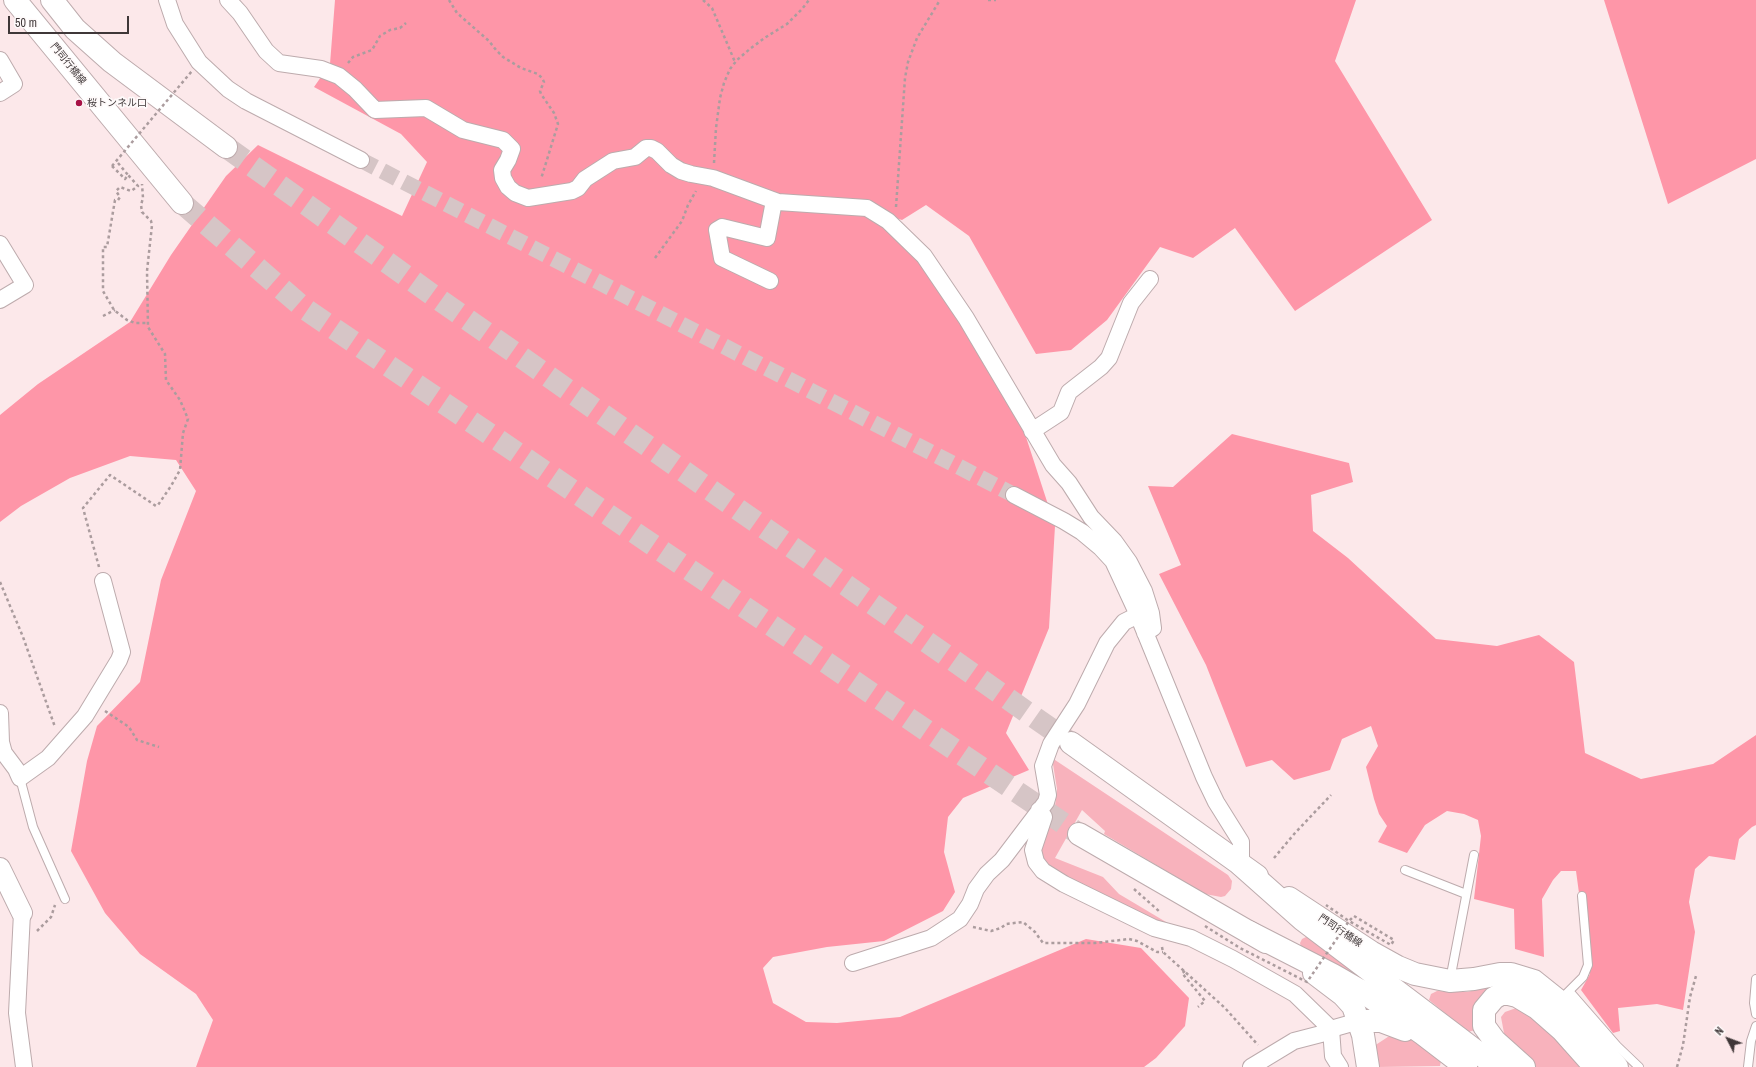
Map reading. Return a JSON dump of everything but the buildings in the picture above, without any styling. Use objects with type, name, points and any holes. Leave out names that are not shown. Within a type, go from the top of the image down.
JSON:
[{"type":"main road","name":"門司行橋線","points":[[15,0],[182,203]]},
{"type":"main road","points":[[52,0],[75,29],[112,62],[226,146]]},
{"type":"main road","name":"門司行橋線","points":[[1071,743],[1241,865],[1371,952],[1398,967],[1415,974],[1450,981],[1474,979],[1500,974],[1511,974],[1534,982],[1564,996],[1617,1067]]},
{"type":"main road","points":[[1079,834],[1249,932],[1333,975],[1366,994],[1423,1034],[1460,1063]]},
{"type":"main road","points":[[1241,865],[1303,920],[1497,1067]]},
{"type":"main road","points":[[1249,932],[1331,985],[1353,1006],[1363,1035],[1368,1067]]},
{"type":"main road","points":[[1524,1067],[1494,1041],[1484,1026],[1482,1018],[1484,1010],[1494,998],[1501,994],[1517,996],[1537,1008],[1562,1030],[1595,1067]]},
{"type":"main road","points":[[1359,1021],[1373,1020],[1395,1025],[1460,1063]]},
{"type":"street","points":[[167,0],[176,24],[199,62],[228,89],[246,102],[361,160]]},
{"type":"street","points":[[228,0],[240,13],[266,51],[275,61],[282,64],[322,69],[339,76],[355,88],[375,110],[426,108],[463,130],[503,140],[512,149],[502,170],[503,178],[508,188],[515,193],[528,198],[536,198],[572,191],[578,188],[585,178],[613,161],[635,157],[646,148],[651,148],[657,151],[671,165],[682,171],[713,178],[774,201],[867,208],[888,221],[924,256],[966,318],[1053,465],[1069,483],[1091,516],[1114,541],[1130,562],[1144,591],[1151,613],[1153,628],[1145,633]]},
{"type":"street","points":[[0,60],[14,84],[0,93]]},
{"type":"street","points":[[770,281],[722,258],[717,230],[722,227],[767,238],[774,201]]},
{"type":"street","points":[[0,244],[25,285],[0,300]]},
{"type":"street","points":[[1032,431],[1061,412],[1069,392],[1101,367],[1109,358],[1131,303],[1150,279]]},
{"type":"street","points":[[1014,495],[1082,532],[1100,547],[1113,561],[1138,615],[1204,777],[1216,802],[1240,842],[1241,865]]},
{"type":"street","points":[[0,712],[1,742],[4,752],[16,769],[20,778],[48,758],[85,716],[119,660],[122,652],[103,581]]},
{"type":"street","points":[[852,962],[931,938],[960,918],[970,904],[976,889],[986,874],[1002,860],[1046,802],[1048,796],[1043,766],[1051,744],[1077,704],[1107,643],[1124,622],[1138,615]]},
{"type":"street","points":[[1039,810],[1044,817],[1033,850],[1036,862],[1043,871],[1064,884],[1160,922],[1232,959],[1295,994],[1331,1029],[1333,1056],[1340,1067]]},
{"type":"street","points":[[0,868],[22,913],[17,1013],[24,1067]]},
{"type":"street","points":[[1251,1067],[1294,1041],[1321,1034],[1331,1029],[1359,1021]]},
{"type":"lane","points":[[20,778],[33,827],[65,899]]},
{"type":"lane","points":[[1450,981],[1474,855]]},
{"type":"lane","points":[[1404,870],[1466,894]]},
{"type":"lane","points":[[1582,896],[1588,965],[1582,977],[1564,996],[1639,1067]]},
{"type":"lane","points":[[1756,978],[1754,1002],[1756,1014]]},
{"type":"lane","points":[[1748,1067],[1751,1041],[1756,1026]]},
{"type":"path","points":[[449,0],[457,13],[489,41],[503,58],[521,68],[538,74],[544,82],[540,91],[554,113],[558,124],[536,198]]},
{"type":"path","points":[[703,0],[712,8],[735,62]]},
{"type":"path","points":[[655,258],[682,221],[688,205],[697,191],[713,178],[716,128],[720,98],[730,69],[735,62],[766,37],[787,24],[809,0]]},
{"type":"path","points":[[888,221],[895,211],[897,196],[905,78],[908,62],[917,38],[940,0]]},
{"type":"path","points":[[988,0],[996,0]]},
{"type":"path","points":[[339,76],[353,57],[372,50],[380,36],[390,30],[400,28],[406,23]]},
{"type":"path","points":[[128,175],[124,179],[112,166],[192,71]]},
{"type":"path","points":[[118,163],[138,186],[131,191],[120,187],[116,191],[120,197],[118,200],[115,200],[107,247],[103,247],[103,291],[114,310],[127,320],[135,324],[148,323]]},
{"type":"path","points":[[103,581],[83,508],[110,475],[156,506],[158,505],[172,486],[181,465],[183,433],[187,422],[187,416],[180,400],[166,380],[165,354],[152,337],[148,327],[146,276],[152,226],[151,221],[142,212],[141,205],[144,198],[142,183]]},
{"type":"path","points":[[103,316],[114,310]]},
{"type":"path","points":[[0,582],[23,637],[61,744]]},
{"type":"path","points":[[94,701],[127,725],[137,740],[159,746]]},
{"type":"path","points":[[1274,858],[1295,833],[1331,795]]},
{"type":"path","points":[[1133,888],[1160,922],[1163,952]]},
{"type":"path","points":[[20,950],[27,949],[32,936],[51,917],[56,900],[65,899]]},
{"type":"path","points":[[1204,926],[1240,948],[1307,982],[1349,921],[1326,905]]},
{"type":"path","points":[[960,918],[976,929],[991,931],[1001,928],[1006,924],[1022,922],[1035,932],[1043,943],[1095,943],[1129,940],[1137,941],[1157,952],[1163,952],[1225,1008],[1268,1056]]},
{"type":"path","points":[[1185,971],[1182,973],[1205,1001],[1198,1007]]},
{"type":"path","points":[[1677,1067],[1683,1045],[1690,997],[1696,976]]},
{"type":"shaded area","points":[[335,0],[1356,0],[1335,61],[1432,220],[1295,311],[1235,228],[1193,258],[1160,247],[1107,320],[1071,350],[1036,354],[969,236],[926,205],[902,220],[883,214],[936,265],[1011,391],[1055,526],[1049,628],[1006,733],[1029,770],[963,798],[948,817],[944,852],[955,892],[943,911],[884,941],[827,947],[773,957],[763,968],[773,1003],[806,1022],[837,1023],[900,1017],[1086,939],[1141,948],[1189,998],[1185,1026],[1156,1058],[1144,1067],[196,1067],[213,1020],[196,994],[140,954],[105,913],[71,851],[87,761],[97,726],[140,682],[161,580],[196,491],[176,460],[130,456],[70,478],[21,506],[0,522],[0,415],[38,384],[130,322],[171,255],[226,176],[258,145],[402,216],[427,162],[401,134],[314,87],[330,64]]},
{"type":"shaded area","points":[[1604,0],[1756,0],[1756,159],[1668,204]]},
{"type":"shaded area","points":[[1232,434],[1349,463],[1353,482],[1311,495],[1313,531],[1348,558],[1436,639],[1497,646],[1539,635],[1574,662],[1585,753],[1641,779],[1713,764],[1756,735],[1756,825],[1739,839],[1735,860],[1709,856],[1695,869],[1689,902],[1695,932],[1683,1010],[1657,1004],[1618,1008],[1620,1031],[1613,1033],[1581,990],[1590,974],[1576,871],[1561,871],[1553,880],[1542,899],[1544,957],[1515,949],[1514,909],[1474,899],[1481,836],[1478,820],[1464,814],[1447,811],[1425,825],[1407,853],[1378,842],[1387,826],[1379,814],[1366,767],[1378,746],[1371,726],[1342,739],[1330,770],[1294,780],[1272,760],[1246,767],[1206,665],[1159,574],[1181,565],[1148,486],[1173,487]]},
{"type":"shaded area","points":[[1052,758],[1228,875],[1232,881],[1231,889],[1225,896],[1221,897],[1205,894],[1104,834],[1105,831],[1082,810],[1055,858],[1103,877],[1119,894],[1166,922],[1164,925],[1066,878],[1044,863],[1040,848],[1054,815],[1057,789]]},
{"type":"shaded area","points":[[1308,936],[1414,1014],[1301,947],[1300,943],[1302,939]]},
{"type":"shaded area","points":[[1493,987],[1482,994],[1476,1004],[1475,1030],[1468,1032],[1429,1000],[1431,994],[1437,991],[1467,992]]},
{"type":"shaded area","points":[[1519,1007],[1525,1009],[1587,1067],[1535,1067],[1510,1043],[1504,1033],[1501,1017],[1505,1012]]},
{"type":"shaded area","points":[[1397,1031],[1419,1044],[1441,1061],[1440,1066],[1377,1067],[1374,1046]]},
{"type":"tunnel","points":[[226,147],[441,301],[1071,743]]},
{"type":"tunnel","points":[[361,160],[1014,495]]},
{"type":"tunnel","points":[[182,203],[305,309],[1079,834]]},
{"type":"place","name":"桜トンネル口","points":[[79,103]]}]
